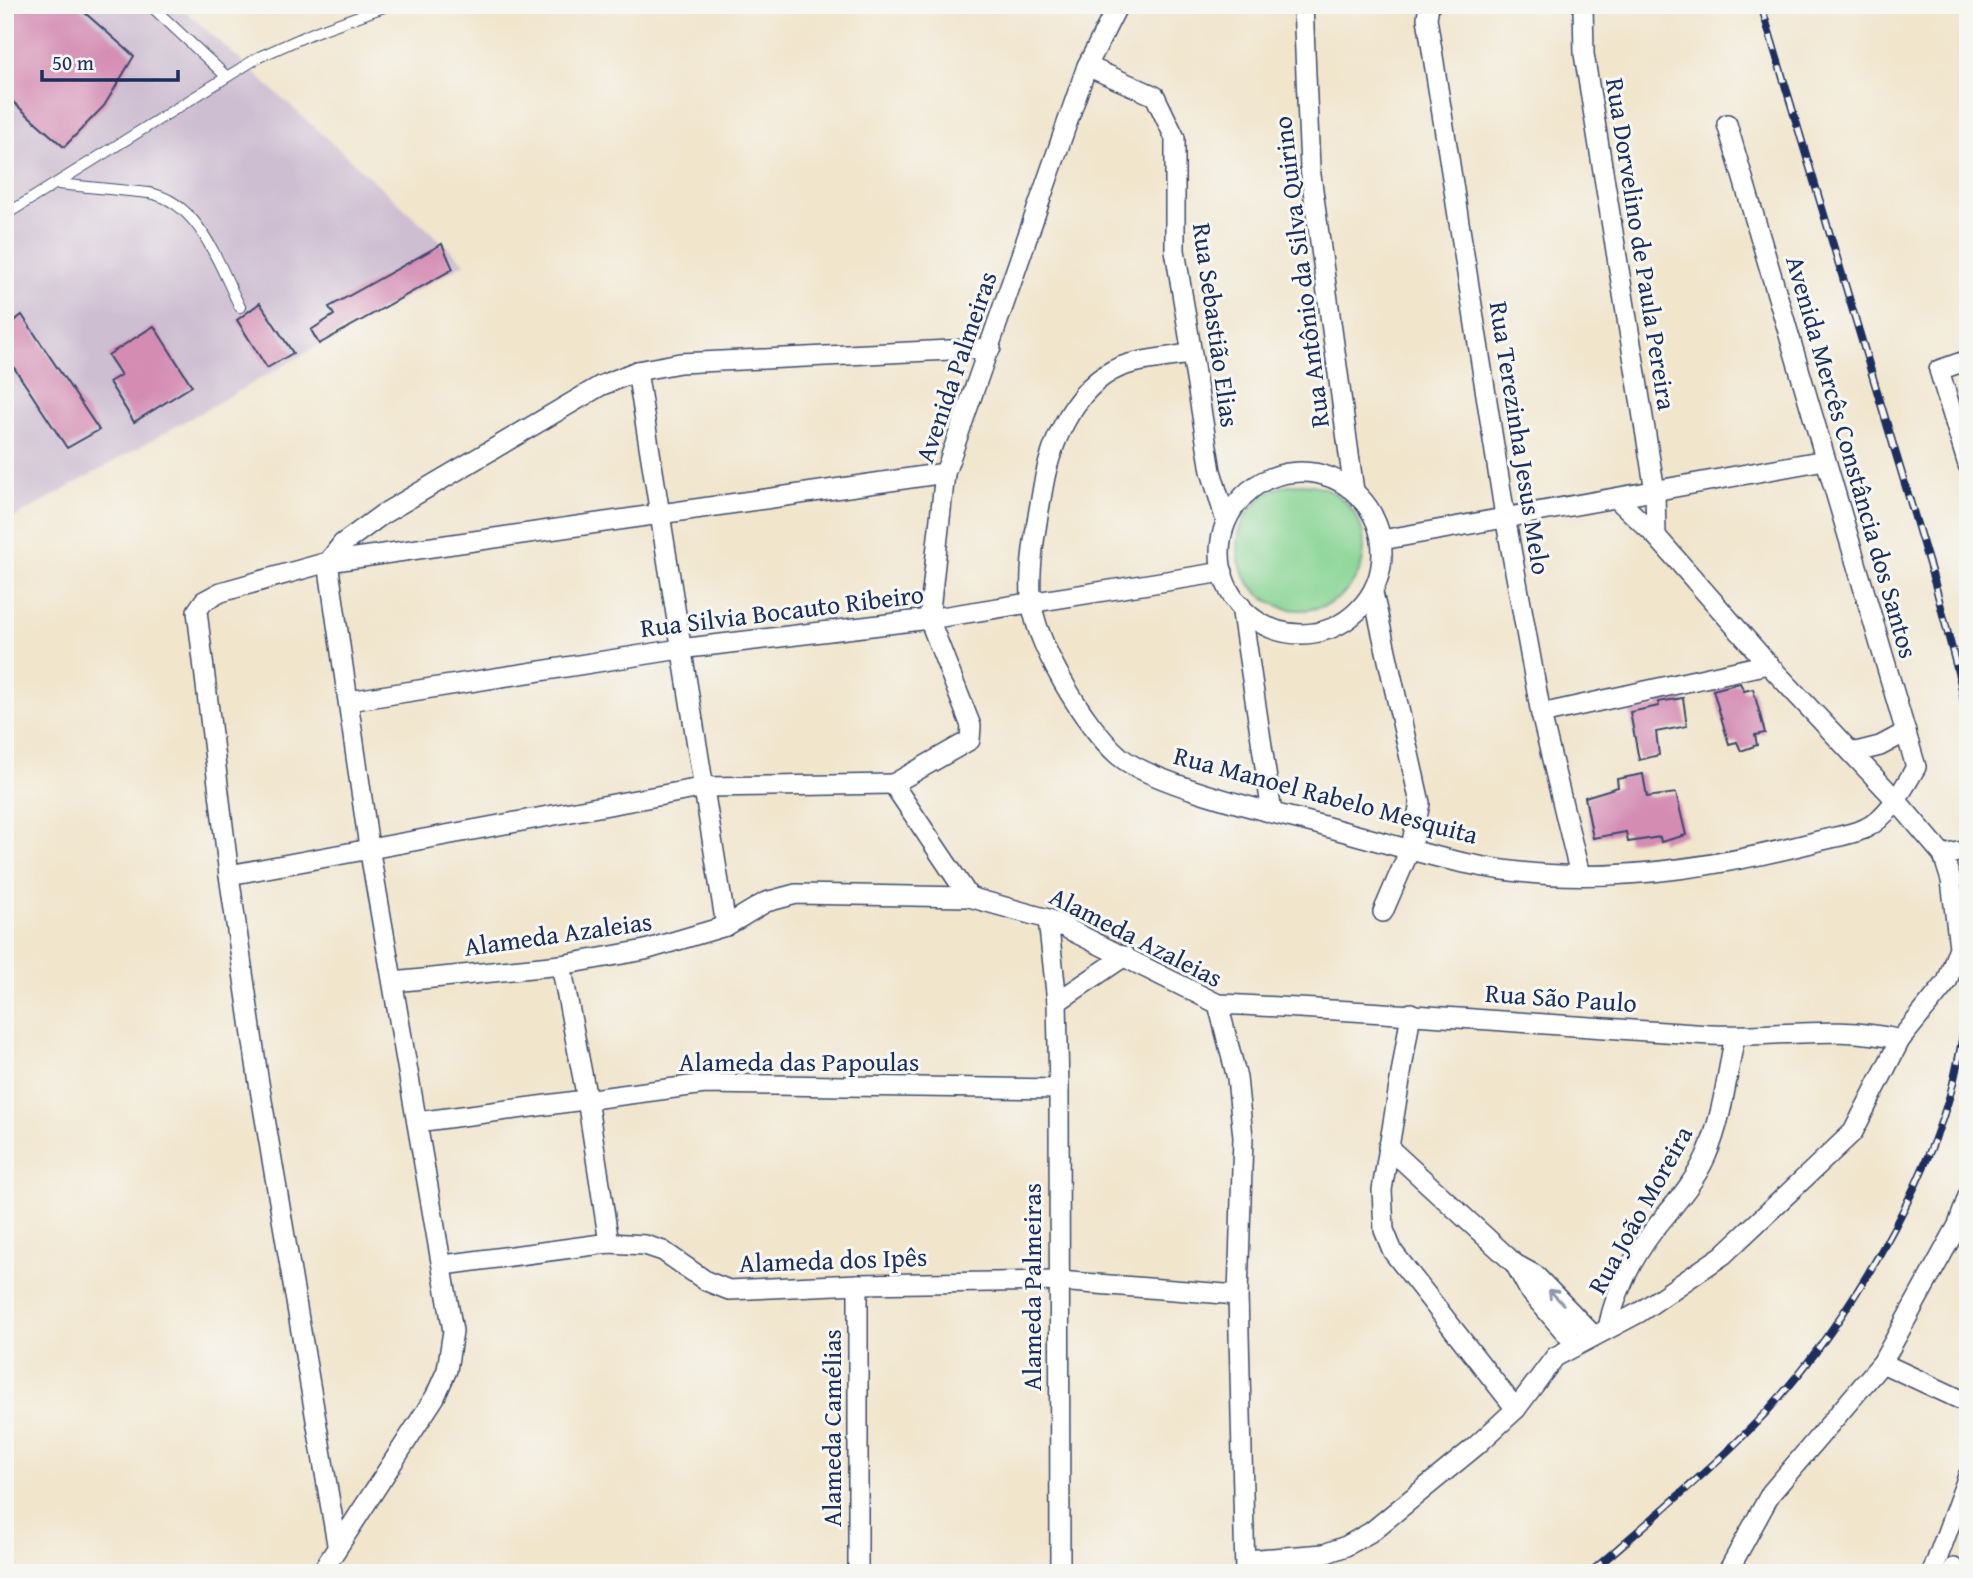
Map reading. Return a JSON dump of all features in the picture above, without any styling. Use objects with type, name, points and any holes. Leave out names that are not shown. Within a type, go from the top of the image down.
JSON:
[{"type":"street","name":"Avenida Palmeiras","points":[[893,784],[964,745],[972,733],[929,619],[945,473],[991,348],[1087,66],[1118,5]]},
{"type":"street","name":"Rua Antônio da Silva Quirino","points":[[1303,5],[1310,168],[1354,491]]},
{"type":"street","name":"Rua Terezinha Jesus Melo","points":[[1429,5],[1427,18],[1505,516],[1541,714],[1580,875]]},
{"type":"street","name":"Rua Dorvelino de Paula Pereira","points":[[1583,5],[1584,54],[1655,491],[1656,536]]},
{"type":"street","name":"Rua Sebastião Elias","points":[[1087,66],[1155,96],[1175,138],[1175,250],[1211,471],[1226,521]]},
{"type":"street","name":"Avenida Mercês Constância dos Santos","points":[[1727,124],[1916,767],[1896,800]]},
{"type":"street","points":[[321,1573],[337,1544],[435,1397],[447,1370],[453,1331],[444,1265],[416,1122],[369,847],[328,562],[342,544],[383,514],[600,386],[637,371],[680,363],[991,348]]},
{"type":"street","name":"Rua Manoel Rabelo Mesquita","points":[[1190,354],[1127,365],[1109,373],[1088,390],[1059,430],[1045,476],[1033,550],[1031,600],[1045,643],[1071,698],[1098,734],[1119,756],[1142,771],[1272,813],[1466,863],[1519,872],[1580,875],[1634,873],[1755,857],[1866,828],[1896,800]]},
{"type":"street","points":[[1968,360],[1939,370],[1968,465]]},
{"type":"street","points":[[637,371],[662,514],[680,649],[706,787],[726,926]]},
{"type":"street","points":[[1382,540],[1825,460]]},
{"type":"street","points":[[1211,471],[1246,493]]},
{"type":"street","points":[[1241,606],[1258,621],[1278,630],[1299,634],[1321,632],[1342,624],[1359,610],[1373,593],[1381,567],[1382,540],[1373,513],[1354,491],[1334,478],[1312,472],[1288,472],[1265,479],[1246,493],[1226,521],[1220,546],[1223,572],[1241,606],[1272,813]]},
{"type":"street","points":[[337,1544],[258,1077],[229,874],[197,611],[204,601],[221,592],[328,562],[945,473]]},
{"type":"street","points":[[1246,1566],[1324,1554],[1371,1532],[1476,1447],[1516,1409],[1555,1357],[1661,1299],[1723,1255],[1853,1132],[1900,1040],[1947,982],[1959,947],[1951,880],[1943,855],[1896,800],[1768,664],[1656,536],[1616,498]]},
{"type":"street","name":"Rua Silvia Bocauto Ribeiro","points":[[349,701],[680,649],[929,619],[1031,600],[1223,572]]},
{"type":"street","points":[[1373,593],[1419,788],[1419,820],[1411,847],[1383,912]]},
{"type":"street","points":[[1541,714],[1768,664]]},
{"type":"street","points":[[1852,753],[1881,746],[1906,732]]},
{"type":"street","points":[[229,874],[706,787],[893,784],[969,897]]},
{"type":"street","points":[[1943,855],[1968,850]]},
{"type":"street","name":"Alameda Azaleias","points":[[393,982],[561,965],[645,950],[726,926],[766,902],[796,894],[969,897],[1048,919],[1218,1004],[1237,1078],[1243,1137],[1238,1294],[1246,1566]]},
{"type":"street","name":"Alameda Palmeiras","points":[[1048,919],[1056,1002],[1059,1089],[1060,1573]]},
{"type":"street","points":[[1056,1002],[1125,956]]},
{"type":"street","points":[[561,965],[587,1099],[609,1243]]},
{"type":"street","name":"Rua São Paulo","points":[[1218,1004],[1411,1013],[1735,1036],[1869,1032],[1900,1040]]},
{"type":"street","points":[[1411,1013],[1388,1147],[1381,1214],[1384,1230],[1393,1252],[1516,1409]]},
{"type":"street","name":"Rua João Moreira","points":[[1593,1336],[1651,1233],[1689,1186],[1706,1156],[1735,1036]]},
{"type":"street","name":"Alameda das Papoulas","points":[[416,1122],[705,1084],[1059,1089]]},
{"type":"street","points":[[1388,1147],[1515,1264],[1535,1275],[1593,1336]]},
{"type":"street","points":[[1727,1573],[1771,1493],[1882,1363],[1958,1225],[1968,1196]]},
{"type":"street","name":"Alameda dos Ipês","points":[[444,1265],[609,1243],[645,1245],[663,1251],[706,1281],[729,1290],[858,1284],[1058,1281],[1238,1294]]},
{"type":"street","name":"Alameda Camélias","points":[[858,1284],[858,1573]]},
{"type":"street","points":[[1882,1363],[1968,1403]]},
{"type":"street","points":[[1932,1573],[1968,1476]]},
{"type":"lane","points":[[150,5],[226,76]]},
{"type":"lane","points":[[5,215],[226,76],[314,32],[389,5]]},
{"type":"lane","points":[[57,184],[149,193],[164,196],[178,204],[197,226],[240,307]]},
{"type":"shaded area","points":[[5,5],[179,5],[465,263],[5,523]]},
{"type":"green space","points":[[1301,484],[1325,488],[1346,502],[1360,523],[1364,547],[1360,571],[1346,592],[1325,606],[1301,610],[1277,606],[1256,592],[1242,571],[1238,547],[1242,523],[1256,502],[1277,488]]},
{"type":"building","points":[[5,5],[76,5],[134,56],[104,106],[64,147],[5,95]]},
{"type":"building","points":[[442,244],[453,269],[319,344],[311,330],[334,315],[329,307]]},
{"type":"building","points":[[260,303],[293,353],[267,368],[237,320]]},
{"type":"building","points":[[22,315],[99,430],[67,448],[5,354],[5,328]]},
{"type":"building","points":[[154,326],[192,386],[134,422],[109,382],[121,375],[108,355]]},
{"type":"building","points":[[1740,683],[1744,691],[1753,689],[1765,733],[1755,735],[1757,745],[1741,751],[1737,742],[1729,744],[1713,690]]},
{"type":"building","points":[[1683,698],[1687,726],[1656,732],[1659,755],[1639,760],[1630,712],[1659,706],[1658,702]]},
{"type":"building","points":[[1643,774],[1647,797],[1676,793],[1686,835],[1661,842],[1660,837],[1628,842],[1626,832],[1593,838],[1585,797],[1618,787],[1617,779]]},
{"type":"railway","points":[[1761,5],[1935,584],[1961,684],[1968,726]]},
{"type":"railway","points":[[1590,1573],[1745,1434],[1777,1400],[1838,1320],[1892,1231],[1935,1139],[1953,1084],[1968,1006]]}]
